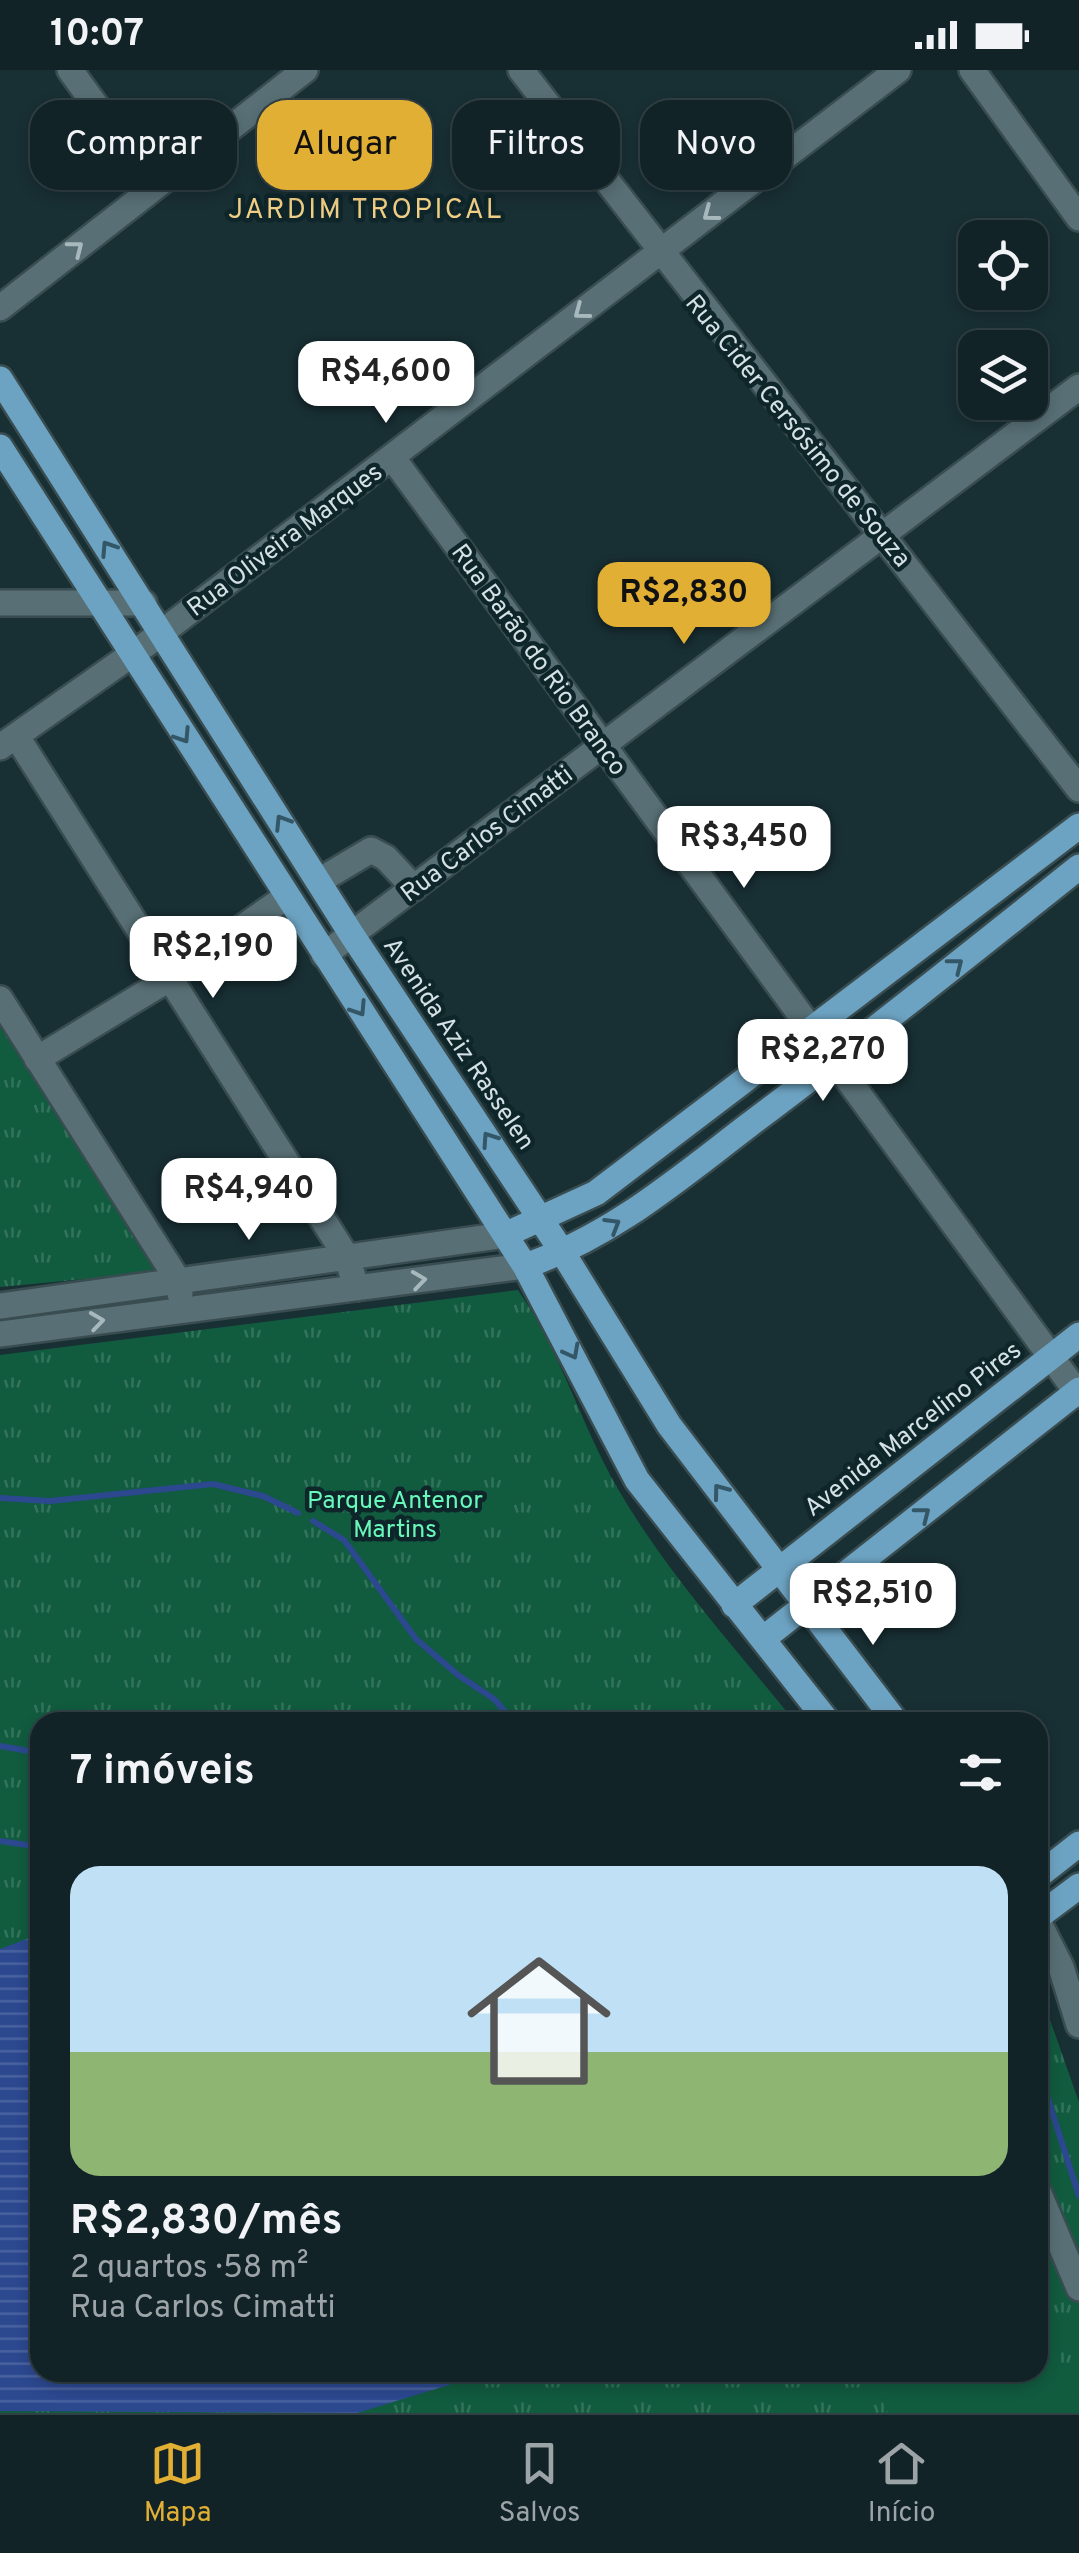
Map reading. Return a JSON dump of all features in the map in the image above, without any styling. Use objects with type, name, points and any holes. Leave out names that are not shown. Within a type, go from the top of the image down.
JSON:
[{"type":"main road","name":"Avenida Aziz Rasselen","points":[[0,379],[144,603],[147,643],[286,896],[525,1266],[637,1480],[820,1712]]},
{"type":"main road","name":"Avenida Aziz Rasselen","points":[[0,447],[100,604],[147,643],[319,881],[542,1220],[669,1426],[888,1712]]},
{"type":"main road","points":[[505,1235],[596,1193],[813,1032],[1079,826]]},
{"type":"main road","points":[[525,1266],[563,1253],[620,1222],[834,1061],[1079,868]]},
{"type":"main road","name":"Avenida Marcelino Pires","points":[[734,1605],[1079,1335]]},
{"type":"main road","points":[[764,1639],[1078,1392]]},
{"type":"main road","points":[[1048,1868],[1079,1844]]},
{"type":"main road","points":[[1048,1911],[1079,1886]]},
{"type":"street","points":[[70,70],[92,100]]},
{"type":"street","points":[[237,122],[304,70]]},
{"type":"street","name":"Rua Cider Cersósimo de Souza","points":[[520,70],[1079,789]]},
{"type":"street","name":"Rua Oliveira Marques","points":[[9,742],[147,643],[898,70]]},
{"type":"street","points":[[972,70],[1079,218]]},
{"type":"street","points":[[0,308],[149,190]]},
{"type":"street","name":"Rua Carlos Cimatti","points":[[324,955],[1079,387]]},
{"type":"street","name":"Rua Barão do Rio Branco","points":[[392,456],[1078,1392]]},
{"type":"street","points":[[0,602],[144,603]]},
{"type":"street","points":[[9,742],[346,1256],[357,1288]]},
{"type":"street","points":[[319,881],[371,850],[386,858],[414,888]]},
{"type":"street","points":[[37,1059],[167,980],[286,896]]},
{"type":"street","points":[[0,999],[179,1282],[182,1309]]},
{"type":"street","points":[[0,1306],[505,1235]]},
{"type":"street","points":[[0,1334],[525,1266]]},
{"type":"street","points":[[1048,1936],[1079,2025]]},
{"type":"street","points":[[1048,2214],[1079,2288]]},
{"type":"green space","points":[[0,1019],[161,1272],[0,1287]]},
{"type":"green space","name":"Parque Antenor Martins","points":[[518,1290],[547,1338],[605,1465],[637,1521],[702,1609],[787,1712],[30,1712],[30,2382],[1048,2382],[1048,2014],[1079,2102],[1079,2413],[0,2413],[0,1355]]},
{"type":"green space","points":[[1048,2337],[1079,2401],[1079,2413],[888,2413],[872,2382],[1048,2382]]},
{"type":"water","points":[[30,1938],[30,2382],[459,2382],[357,2413],[0,2411],[0,1949]]},
{"type":"waterway","points":[[0,1498],[50,1501],[213,1484],[263,1496],[298,1513]]},
{"type":"waterway","points":[[313,1521],[344,1540],[416,1639],[505,1712]]},
{"type":"waterway","points":[[0,1746],[30,1751]]},
{"type":"waterway","points":[[0,1841],[30,1846]]},
{"type":"waterway","points":[[1048,2099],[1079,2196]]},
{"type":"district","name":"JARDIM TROPICAL","points":[[366,208]]}]
